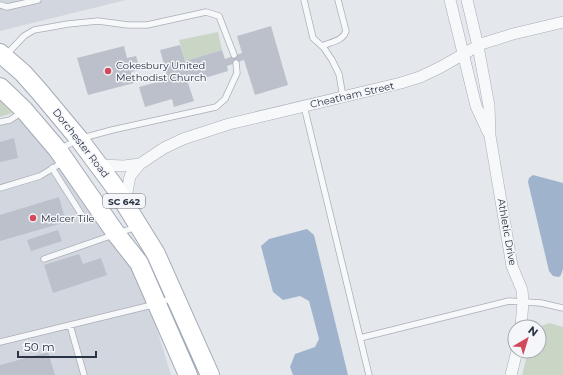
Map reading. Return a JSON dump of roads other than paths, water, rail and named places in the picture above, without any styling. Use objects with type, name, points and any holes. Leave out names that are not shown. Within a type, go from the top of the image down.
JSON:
[{"type":"main road","name":"Dorchester Road","points":[[2,55],[39,91],[79,139],[99,165],[127,207],[156,254],[210,375]]},
{"type":"main road","name":"SC 642","points":[[0,87],[24,110],[58,160],[139,263],[188,375]]},
{"type":"street","name":"Athletic Drive","points":[[450,0],[476,106],[490,136]]},
{"type":"street","name":"Athletic Drive","points":[[467,0],[478,46],[489,106],[490,136],[512,266],[522,290],[523,302],[521,319]]},
{"type":"street","name":"Cheatham Street","points":[[127,207],[127,192],[130,176],[140,164],[164,148],[201,132],[401,83],[420,77],[441,67],[478,46],[513,34],[563,22]]},
{"type":"street","name":"Cheatham Street","points":[[99,165],[124,166],[140,164]]},
{"type":"street","points":[[512,375],[515,359]]},
{"type":"lane","points":[[0,5],[7,7],[38,0]]},
{"type":"lane","points":[[304,0],[313,38],[322,46],[332,60],[339,74],[342,97]]},
{"type":"lane","points":[[322,46],[342,39],[345,36],[346,31],[338,0]]},
{"type":"lane","points":[[2,55],[24,36],[34,30],[68,24],[98,21],[128,25],[147,24],[206,12],[219,16],[234,55]]},
{"type":"lane","points":[[0,188],[40,176],[79,139],[112,130],[216,107],[226,99],[238,73],[236,63]]},
{"type":"lane","points":[[304,106],[369,375]]},
{"type":"lane","points":[[0,122],[10,120],[24,110]]},
{"type":"lane","points":[[58,160],[83,217]]},
{"type":"lane","points":[[44,259],[117,235],[139,226]]},
{"type":"lane","points":[[0,342],[176,297]]},
{"type":"lane","points":[[360,338],[509,301],[541,303],[563,308]]},
{"type":"lane","points":[[70,325],[84,375]]},
{"type":"water","points":[[533,175],[563,183],[563,269],[559,277],[553,276],[549,271],[528,182],[529,178]]},
{"type":"water","points":[[307,229],[314,235],[348,375],[293,375],[290,367],[295,354],[315,347],[319,339],[309,301],[300,296],[283,300],[273,292],[261,246],[269,239]]},
{"type":"place","name":"Cokesbury United Methodist Church","points":[[108,71]]},
{"type":"place","name":"Melcer Tile","points":[[33,218]]}]
